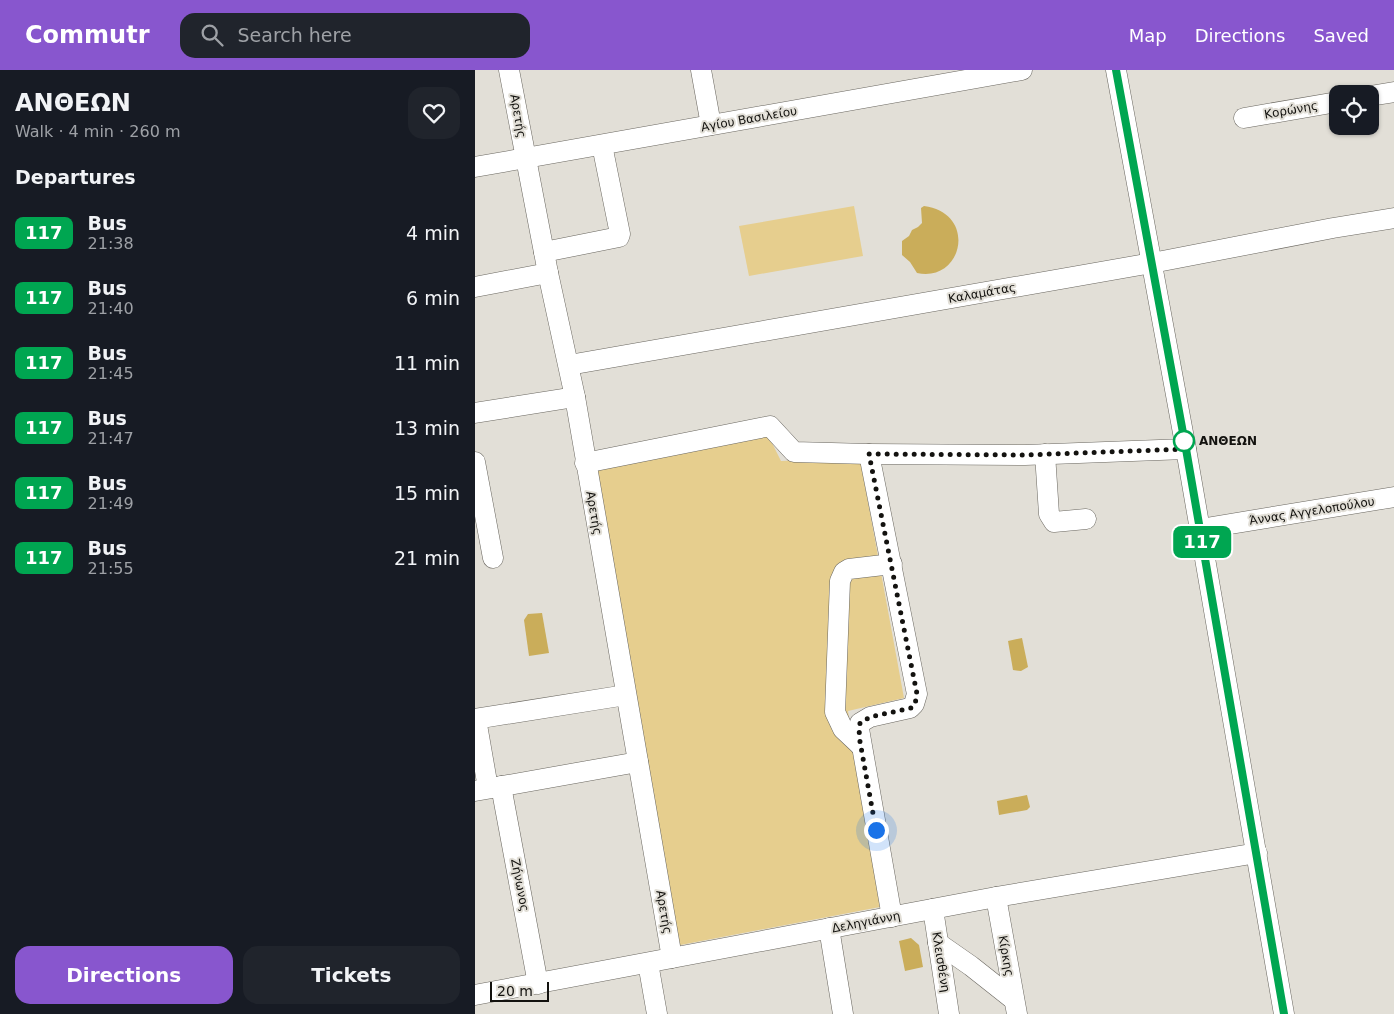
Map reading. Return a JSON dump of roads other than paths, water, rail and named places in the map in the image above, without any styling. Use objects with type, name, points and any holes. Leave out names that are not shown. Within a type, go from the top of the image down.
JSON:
[{"type":"street","name":"Αρετής","points":[[509,70],[548,274],[575,397],[585,463],[673,958]]},
{"type":"street","points":[[701,70],[711,125]]},
{"type":"street","name":"Αγίου Βασιλείου","points":[[475,166],[1022,70]]},
{"type":"street","points":[[1116,70],[1186,449],[1284,1014]]},
{"type":"street","name":"Κορώνης","points":[[1245,118],[1329,103]]},
{"type":"street","points":[[544,252],[619,237],[620,234],[601,145]]},
{"type":"street","name":"Καλαμάτας","points":[[569,365],[1152,264],[1333,228],[1394,218]]},
{"type":"street","points":[[475,287],[548,274]]},
{"type":"street","points":[[475,413],[575,397]]},
{"type":"street","points":[[585,463],[770,426],[794,452],[1045,454],[1186,449]]},
{"type":"street","points":[[869,454],[917,699],[915,704],[905,710],[870,717],[860,723],[859,730],[892,917]]},
{"type":"street","points":[[1045,454],[1049,514],[1052,520],[1054,522],[1085,519]]},
{"type":"street","points":[[475,462],[493,558]]},
{"type":"street","name":"Άννας Αγγελοπούλου","points":[[1200,529],[1394,497]]},
{"type":"street","points":[[861,746],[843,729],[835,712],[840,581],[844,572],[849,568],[892,564]]},
{"type":"street","points":[[475,719],[626,695]]},
{"type":"street","name":"Ζήνωνος","points":[[475,719],[488,788],[538,984]]},
{"type":"street","points":[[488,788],[638,762]]},
{"type":"street","name":"Δεληγιάννη","points":[[475,995],[933,909],[1257,853]]},
{"type":"street","name":"Κίρκης","points":[[996,898],[1015,1007]]},
{"type":"street","name":"Κλεισθένη","points":[[933,909],[949,1014]]},
{"type":"street","points":[[829,928],[843,1014]]},
{"type":"street","points":[[938,943],[971,966],[1015,1007]]},
{"type":"street","points":[[648,963],[657,1014]]},
{"type":"place","name":"ΑΝΘΕΩΝ","points":[[1184,441]]}]
